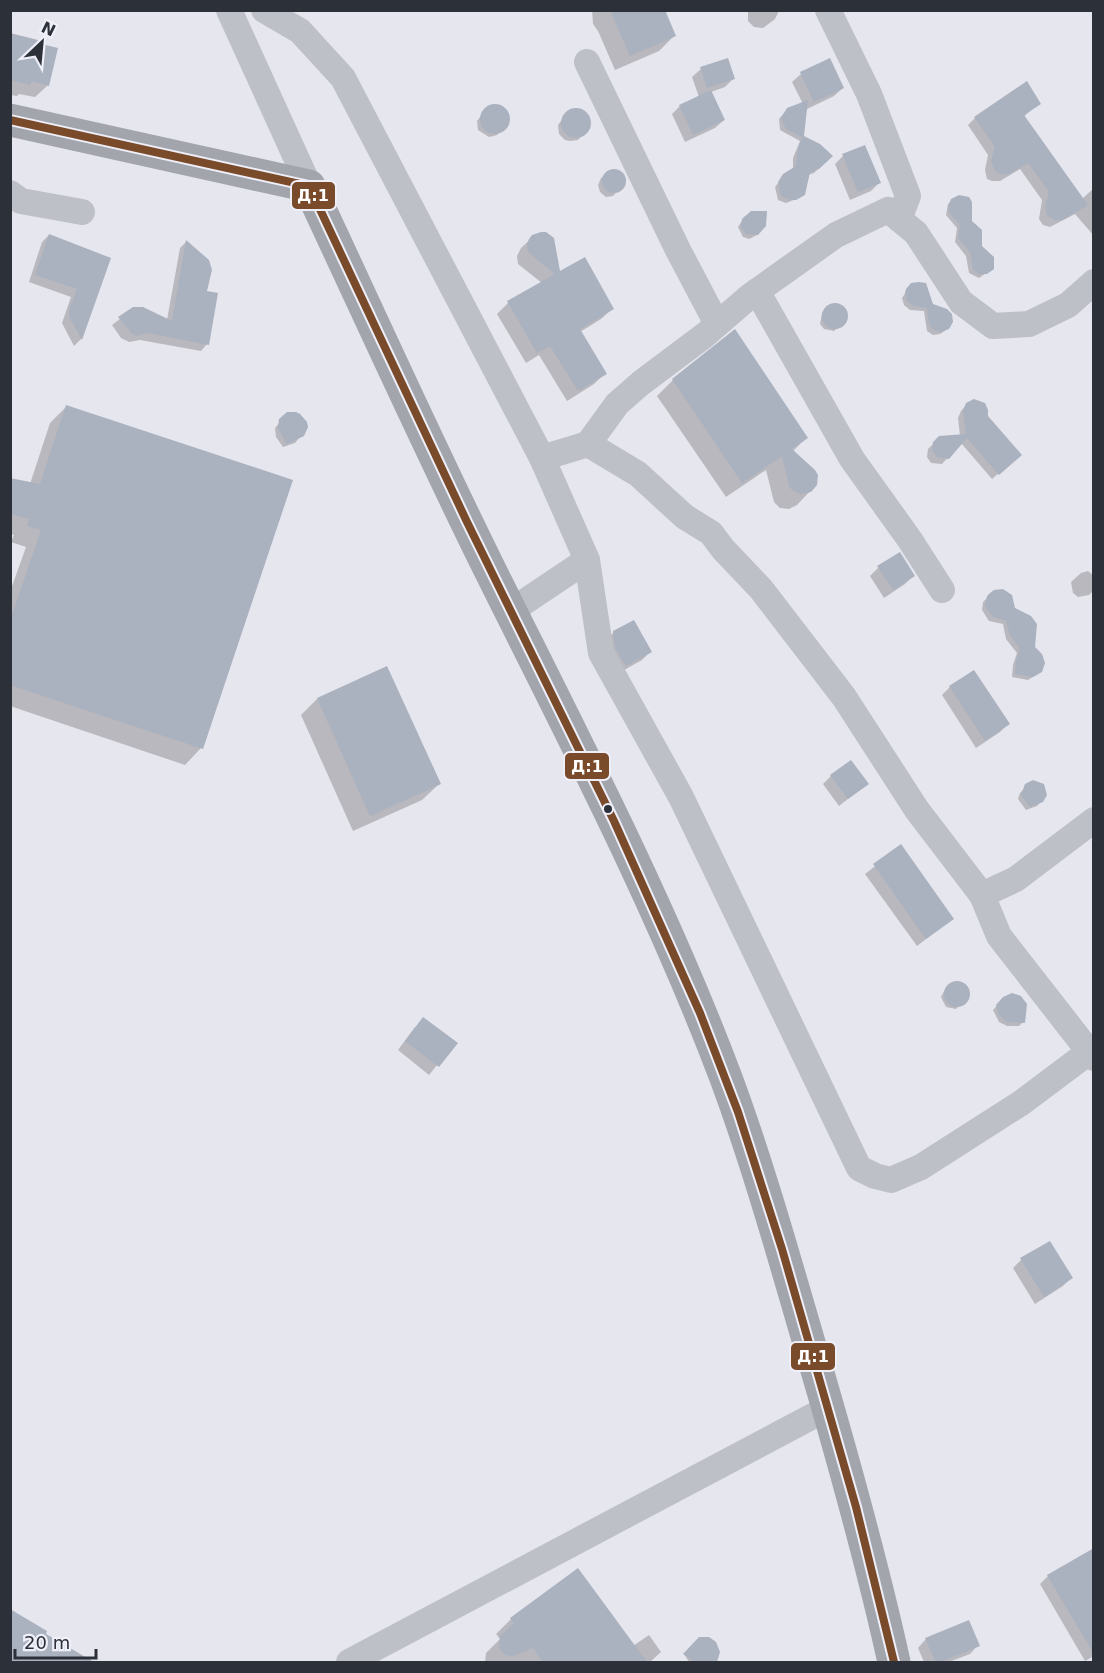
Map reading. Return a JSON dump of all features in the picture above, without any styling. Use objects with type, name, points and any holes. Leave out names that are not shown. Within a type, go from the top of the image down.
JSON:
[{"type":"main road","points":[[10,120],[309,186],[605,803],[670,942],[722,1069],[783,1251],[881,1602],[894,1662]]},
{"type":"street","points":[[229,10],[309,186]]},
{"type":"street","points":[[264,10],[300,31],[343,78],[542,458],[587,560],[601,653],[681,797],[859,1168],[875,1176],[891,1180],[921,1167],[1022,1103],[1091,1055],[999,936],[982,895],[916,810],[844,697],[761,589],[711,533],[686,517],[638,474],[588,444]]},
{"type":"street","points":[[828,10],[869,94],[908,196],[898,219]]},
{"type":"street","points":[[586,62],[717,324]]},
{"type":"street","points":[[10,193],[21,201],[82,212]]},
{"type":"street","points":[[542,458],[588,444],[617,404],[757,291],[836,235],[888,210],[916,233],[961,302],[993,326],[1029,324],[1068,305],[1094,282]]},
{"type":"street","points":[[757,291],[852,459],[910,540],[942,590]]},
{"type":"street","points":[[511,611],[587,560]]},
{"type":"street","points":[[982,895],[1016,879],[1094,820]]},
{"type":"street","points":[[349,1662],[828,1408]]},
{"type":"building","points":[[610,10],[665,10],[676,36],[630,56]]},
{"type":"building","points":[[10,33],[58,48],[49,86],[31,81],[31,85],[10,80]]},
{"type":"building","points":[[728,58],[735,79],[707,88],[700,67]]},
{"type":"building","points":[[830,58],[844,88],[814,102],[800,72]]},
{"type":"building","points":[[1027,81],[1041,104],[1024,115],[1088,205],[1062,220],[1054,220],[1047,215],[1045,207],[1049,192],[1028,163],[1009,174],[1000,174],[995,171],[991,161],[995,147],[974,117]]},
{"type":"building","points":[[711,90],[725,120],[693,135],[679,105]]},
{"type":"building","points":[[808,100],[804,136],[820,144],[833,156],[819,169],[810,172],[805,195],[791,200],[781,196],[778,182],[783,174],[796,166],[802,137],[786,129],[781,118],[787,108]]},
{"type":"building","points":[[495,104],[501,105],[509,113],[509,125],[501,133],[495,134],[489,133],[481,125],[480,119],[481,113],[489,105]]},
{"type":"building","points":[[576,108],[582,109],[590,117],[590,129],[582,137],[576,138],[570,137],[562,129],[561,123],[562,117],[570,109]]},
{"type":"building","points":[[865,145],[881,183],[858,192],[842,154]]},
{"type":"building","points":[[609,169],[619,169],[626,176],[626,186],[619,193],[609,193],[602,186],[602,176]]},
{"type":"building","points":[[959,195],[969,197],[972,202],[972,221],[982,230],[982,246],[994,257],[994,269],[987,274],[979,274],[973,269],[970,252],[958,238],[960,224],[950,214],[948,207],[951,199]]},
{"type":"building","points":[[751,211],[767,211],[766,226],[758,235],[746,234],[741,227],[742,219]]},
{"type":"building","points":[[546,232],[554,238],[560,271],[585,257],[614,309],[580,329],[607,374],[578,391],[550,346],[537,353],[507,301],[555,274],[529,253],[527,244],[529,239],[532,235]]},
{"type":"building","points":[[49,234],[111,258],[82,340],[69,316],[77,289],[35,275]]},
{"type":"building","points":[[186,240],[209,260],[212,270],[207,291],[218,293],[209,345],[148,333],[136,336],[132,334],[118,317],[133,307],[143,307],[172,321]]},
{"type":"building","points":[[911,283],[926,283],[933,304],[947,309],[952,314],[953,322],[949,329],[941,332],[933,330],[929,323],[927,308],[914,306],[907,301],[906,289]]},
{"type":"building","points":[[835,303],[844,307],[848,316],[844,325],[835,329],[826,325],[822,316],[826,307]]},
{"type":"building","points":[[735,329],[808,438],[792,449],[818,475],[817,485],[811,492],[801,494],[792,490],[782,456],[742,483],[672,379]]},
{"type":"building","points":[[974,399],[985,403],[988,416],[1022,455],[999,475],[967,438],[949,459],[937,457],[932,450],[933,442],[939,436],[966,434],[963,411],[966,403]]},
{"type":"building","points":[[66,405],[293,480],[203,749],[10,685],[10,621],[41,530],[27,526],[29,519],[10,514],[10,478],[40,484]]},
{"type":"building","points":[[287,412],[300,414],[308,427],[304,436],[287,444],[278,428],[279,419]]},
{"type":"building","points":[[900,552],[915,576],[893,590],[877,566]]},
{"type":"building","points":[[1003,589],[1012,595],[1015,608],[1031,616],[1037,624],[1035,647],[1042,654],[1045,663],[1042,672],[1033,677],[1015,674],[1020,649],[1010,635],[1006,621],[993,617],[985,606],[990,593]]},
{"type":"building","points":[[634,620],[652,652],[626,666],[615,648],[613,631]]},
{"type":"building","points":[[387,666],[441,784],[370,816],[317,698]]},
{"type":"building","points":[[974,670],[1010,724],[985,741],[949,686]]},
{"type":"building","points":[[851,760],[869,784],[848,799],[830,775]]},
{"type":"building","points":[[1033,780],[1044,784],[1047,795],[1043,802],[1030,807],[1021,795],[1025,784]]},
{"type":"building","points":[[901,844],[954,919],[926,939],[873,864]]},
{"type":"building","points":[[957,981],[966,985],[970,994],[966,1003],[957,1007],[948,1003],[944,994],[948,985]]},
{"type":"building","points":[[1012,993],[1021,996],[1027,1004],[1025,1023],[1006,1022],[999,1015],[996,1005],[1003,997]]},
{"type":"building","points":[[423,1017],[458,1043],[439,1067],[405,1041]]},
{"type":"building","points":[[1050,1241],[1073,1278],[1044,1297],[1020,1258]]},
{"type":"building","points":[[1094,1548],[1094,1654],[1047,1575]]},
{"type":"building","points":[[578,1568],[647,1662],[543,1662],[533,1648],[513,1656],[505,1655],[499,1649],[500,1636],[514,1623],[510,1618]]},
{"type":"building","points":[[10,1609],[47,1631],[46,1634],[94,1662],[10,1662]]},
{"type":"building","points":[[969,1620],[980,1646],[936,1662],[925,1638]]},
{"type":"building","points":[[699,1637],[709,1637],[716,1642],[720,1652],[717,1662],[695,1662],[683,1654]]},
{"type":"transit line","name":"Д:1","points":[[10,120],[309,186],[467,522],[614,821],[700,1013],[738,1112],[782,1249],[856,1507],[894,1662]]}]
